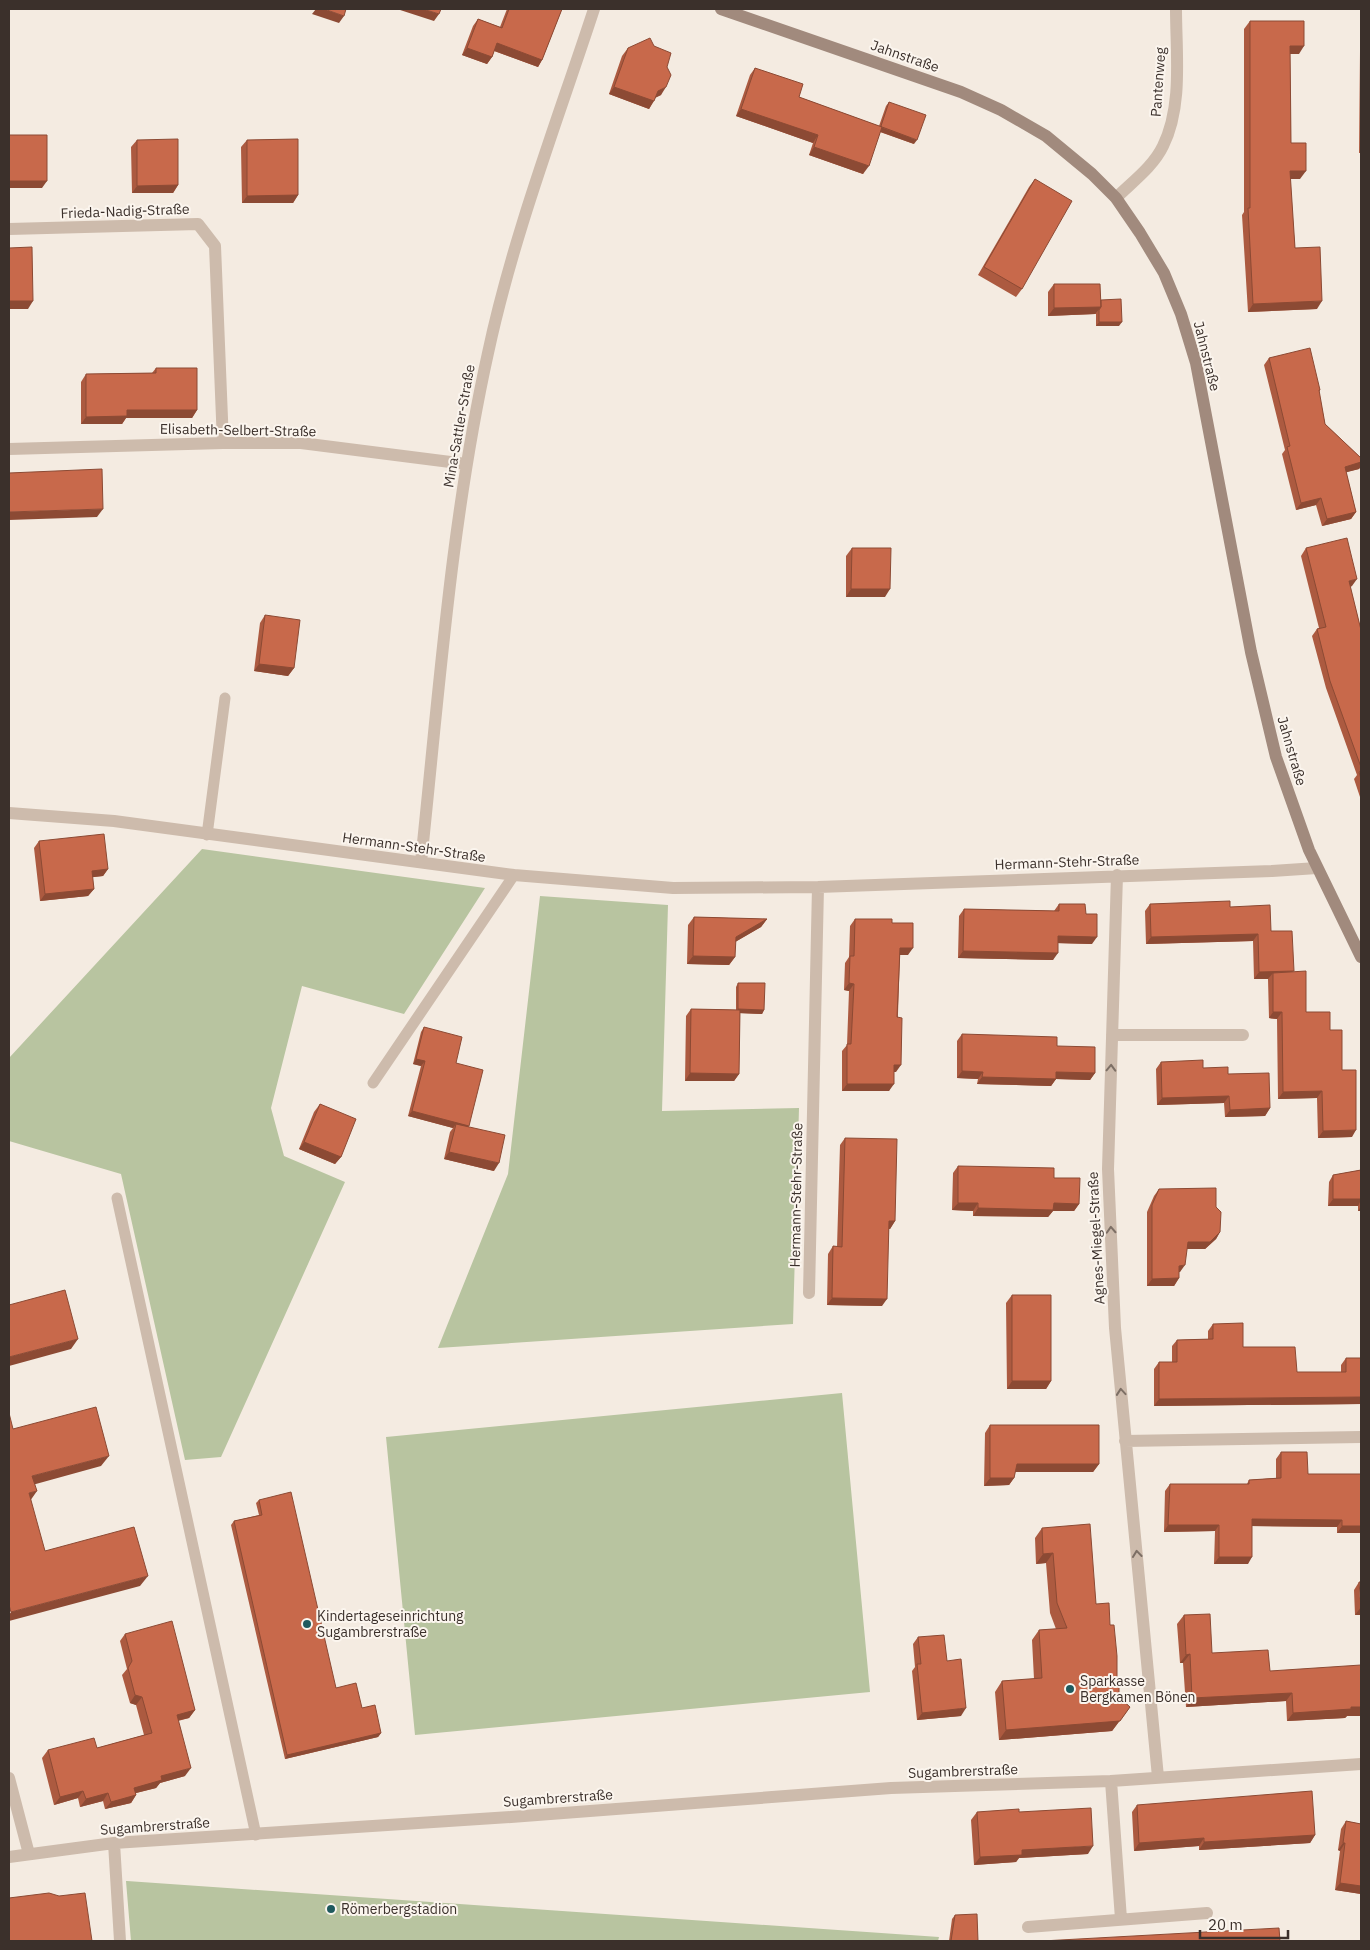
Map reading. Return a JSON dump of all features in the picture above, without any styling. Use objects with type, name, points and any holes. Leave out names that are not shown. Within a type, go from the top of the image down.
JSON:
[{"type":"main road","name":"Jahnstraße","points":[[721,9],[953,89],[1001,110],[1046,136],[1092,174],[1116,198],[1164,273],[1181,314],[1196,363],[1251,652],[1276,757],[1317,868],[1361,957]]},
{"type":"street","name":"Mina-Sattler-Straße","points":[[421,862],[466,464],[488,352],[516,246],[594,9]]},
{"type":"street","name":"Pantenweg","points":[[1116,198],[1145,170],[1162,147],[1173,119],[1176,97],[1176,9]]},
{"type":"street","name":"Frieda-Nadig-Straße","points":[[9,229],[198,224],[215,246],[223,443]]},
{"type":"street","name":"Elisabeth-Selbert-Straße","points":[[9,448],[223,443],[301,444],[466,464]]},
{"type":"street","name":"Hermann-Stehr-Straße","points":[[9,812],[114,821],[514,875],[673,888],[818,887],[1317,868]]},
{"type":"street","name":"Agnes-Miegel-Straße","points":[[1118,875],[1108,1169],[1115,1328],[1158,1777]]},
{"type":"street","name":"Hermann-Stehr-Straße","points":[[809,1293],[818,887]]},
{"type":"street","points":[[1112,1035],[1243,1035]]},
{"type":"street","points":[[1125,1440],[1361,1437]]},
{"type":"street","name":"Sugambrerstraße","points":[[9,1857],[114,1843],[891,1788],[1111,1781],[1361,1764]]},
{"type":"street","points":[[9,1778],[30,1854]]},
{"type":"street","points":[[1111,1781],[1121,1919]]},
{"type":"street","points":[[114,1843],[120,1941]]},
{"type":"street","points":[[1028,1927],[1207,1914]]},
{"type":"lane","points":[[207,835],[225,698]]},
{"type":"lane","points":[[373,1084],[514,875]]},
{"type":"lane","points":[[116,1198],[256,1834]]},
{"type":"green space","points":[[202,849],[485,888],[404,1014],[302,986],[271,1108],[284,1156],[345,1182],[221,1457],[185,1460],[121,1174],[9,1141],[9,1058]]},
{"type":"green space","points":[[540,896],[668,905],[662,1111],[799,1108],[793,1324],[438,1348],[508,1174]]},
{"type":"green space","points":[[842,1393],[870,1692],[415,1735],[386,1437]]},
{"type":"green space","name":"Römerbergstadion","points":[[126,1881],[939,1937],[938,1941],[131,1941]]},
{"type":"building","points":[[324,9],[346,9],[344,16]]},
{"type":"building","points":[[423,9],[441,9],[439,14]]},
{"type":"building","points":[[509,9],[562,9],[542,60],[497,43],[492,57],[467,48],[478,19],[502,28]]},
{"type":"building","points":[[1250,21],[1304,21],[1304,46],[1290,46],[1291,143],[1306,143],[1306,171],[1290,171],[1295,248],[1320,247],[1322,301],[1253,304],[1248,208],[1250,208]]},
{"type":"building","points":[[650,38],[654,46],[671,53],[667,67],[671,75],[666,87],[658,91],[654,101],[614,87],[628,48]]},
{"type":"building","points":[[755,68],[803,84],[799,97],[882,127],[869,166],[814,147],[818,135],[741,109]]},
{"type":"building","points":[[889,102],[926,115],[917,140],[881,126]]},
{"type":"building","points":[[9,135],[47,135],[47,181],[9,181]]},
{"type":"building","points":[[178,139],[178,185],[137,186],[137,140]]},
{"type":"building","points":[[298,139],[298,195],[247,196],[247,140]]},
{"type":"building","points":[[1035,179],[1072,201],[1022,289],[984,267]]},
{"type":"building","points":[[32,247],[33,301],[9,301],[9,248]]},
{"type":"building","points":[[1054,284],[1100,284],[1101,307],[1054,308]]},
{"type":"building","points":[[1121,299],[1122,322],[1099,322],[1101,300]]},
{"type":"building","points":[[1310,348],[1320,390],[1325,424],[1361,458],[1361,462],[1345,467],[1356,512],[1327,519],[1321,498],[1301,503],[1287,447],[1290,446],[1269,358]]},
{"type":"building","points":[[156,368],[197,368],[197,410],[127,410],[127,416],[86,417],[86,374],[156,373]]},
{"type":"building","points":[[102,469],[103,509],[9,512],[9,473]]},
{"type":"building","points":[[1347,538],[1357,579],[1349,581],[1361,630],[1361,767],[1330,681],[1317,629],[1326,627],[1306,548]]},
{"type":"building","points":[[852,548],[891,548],[890,589],[851,589]]},
{"type":"building","points":[[265,615],[300,620],[294,668],[259,664]]},
{"type":"building","points":[[104,834],[108,869],[92,871],[94,889],[45,894],[39,841]]},
{"type":"building","points":[[1230,901],[1230,907],[1270,905],[1271,931],[1292,931],[1294,971],[1259,972],[1258,934],[1151,937],[1150,904]]},
{"type":"building","points":[[1059,904],[1085,904],[1086,914],[1097,914],[1097,937],[1058,936],[1058,953],[963,951],[964,909],[1059,911]]},
{"type":"building","points":[[694,917],[767,919],[736,937],[735,957],[693,956]]},
{"type":"building","points":[[855,919],[892,919],[892,923],[913,923],[913,948],[900,948],[897,1017],[902,1018],[901,1065],[894,1065],[894,1084],[847,1084],[847,1044],[851,1044],[854,984],[849,983],[850,956],[854,956]]},
{"type":"building","points":[[1306,971],[1306,1012],[1330,1012],[1330,1030],[1342,1030],[1342,1070],[1356,1070],[1356,1130],[1323,1131],[1322,1091],[1283,1092],[1282,1012],[1273,1012],[1273,973]]},
{"type":"building","points":[[738,983],[765,983],[764,1010],[738,1009]]},
{"type":"building","points":[[691,1009],[740,1010],[739,1074],[690,1073]]},
{"type":"building","points":[[424,1027],[462,1037],[456,1063],[483,1070],[469,1126],[412,1111],[425,1061],[416,1059]]},
{"type":"building","points":[[962,1034],[1057,1037],[1057,1046],[1095,1047],[1095,1073],[1056,1072],[1056,1079],[982,1077],[983,1072],[962,1071]]},
{"type":"building","points":[[1203,1060],[1203,1068],[1228,1067],[1228,1074],[1269,1073],[1270,1108],[1230,1110],[1229,1096],[1162,1098],[1161,1062]]},
{"type":"building","points":[[320,1104],[356,1119],[341,1157],[304,1142]]},
{"type":"building","points":[[456,1124],[505,1135],[499,1163],[449,1152]]},
{"type":"building","points":[[845,1138],[897,1139],[895,1221],[889,1221],[887,1299],[832,1298],[833,1246],[842,1247]]},
{"type":"building","points":[[958,1166],[1054,1168],[1054,1178],[1080,1178],[1079,1204],[1054,1203],[1053,1210],[978,1208],[978,1203],[958,1203]]},
{"type":"building","points":[[1361,1170],[1361,1199],[1333,1199],[1333,1175]]},
{"type":"building","points":[[1216,1188],[1216,1207],[1221,1212],[1220,1232],[1210,1242],[1188,1242],[1185,1265],[1179,1266],[1179,1278],[1152,1279],[1152,1205],[1159,1189]]},
{"type":"building","points":[[65,1290],[78,1339],[9,1357],[9,1305]]},
{"type":"building","points":[[1012,1295],[1051,1295],[1051,1381],[1012,1381]]},
{"type":"building","points":[[1243,1323],[1243,1347],[1295,1347],[1297,1372],[1346,1372],[1346,1358],[1361,1358],[1361,1397],[1159,1399],[1159,1362],[1177,1362],[1177,1340],[1213,1339],[1213,1324]]},
{"type":"building","points":[[96,1407],[109,1456],[32,1476],[37,1491],[29,1493],[45,1551],[134,1527],[148,1576],[11,1612],[9,1605],[9,1413],[13,1429]]},
{"type":"building","points":[[990,1425],[1099,1425],[1099,1464],[1017,1464],[1014,1478],[990,1478]]},
{"type":"building","points":[[1281,1452],[1307,1452],[1308,1474],[1361,1474],[1361,1526],[1342,1526],[1342,1520],[1252,1519],[1252,1557],[1219,1557],[1219,1525],[1168,1525],[1170,1484],[1249,1484],[1249,1480],[1281,1478]]},
{"type":"building","points":[[291,1492],[336,1688],[356,1683],[362,1708],[375,1705],[381,1733],[287,1755],[234,1521],[262,1515],[259,1500]]},
{"type":"building","points":[[1090,1524],[1096,1604],[1109,1603],[1110,1625],[1114,1625],[1119,1697],[1130,1707],[1120,1721],[1006,1730],[1002,1681],[1042,1678],[1039,1630],[1067,1628],[1057,1603],[1053,1553],[1043,1554],[1042,1528]]},
{"type":"building","points":[[1359,1582],[1361,1582],[1361,1607]]},
{"type":"building","points":[[1210,1614],[1212,1653],[1268,1650],[1270,1671],[1361,1665],[1361,1707],[1293,1713],[1292,1693],[1192,1698],[1190,1654],[1186,1655],[1184,1615]]},
{"type":"building","points":[[172,1621],[195,1710],[177,1715],[191,1768],[161,1776],[162,1780],[134,1788],[136,1795],[111,1802],[108,1793],[86,1799],[83,1791],[60,1797],[48,1750],[94,1738],[97,1748],[152,1733],[142,1697],[135,1695],[128,1668],[132,1661],[125,1634]]},
{"type":"building","points":[[944,1635],[947,1661],[961,1659],[966,1708],[922,1713],[917,1664],[921,1664],[918,1637]]},
{"type":"building","points":[[1312,1791],[1315,1835],[1204,1842],[1204,1838],[1139,1843],[1137,1805]]},
{"type":"building","points":[[1091,1808],[1093,1846],[1022,1850],[1022,1855],[980,1857],[977,1812],[1019,1809],[1019,1812]]},
{"type":"building","points":[[1346,1821],[1361,1824],[1361,1886],[1340,1883]]},
{"type":"building","points":[[49,1893],[59,1896],[85,1893],[92,1941],[9,1941],[9,1898]]},
{"type":"building","points":[[977,1914],[978,1941],[951,1941],[955,1915]]},
{"type":"building","points":[[1279,1928],[1280,1941],[1042,1941]]},
{"type":"place","name":"Kindertageseinrichtung Sugambrerstraße","points":[[307,1624]]},
{"type":"place","name":"Sparkasse Bergkamen Bönen","points":[[1070,1689]]},
{"type":"place","name":"Römerbergstadion","points":[[331,1909]]}]
